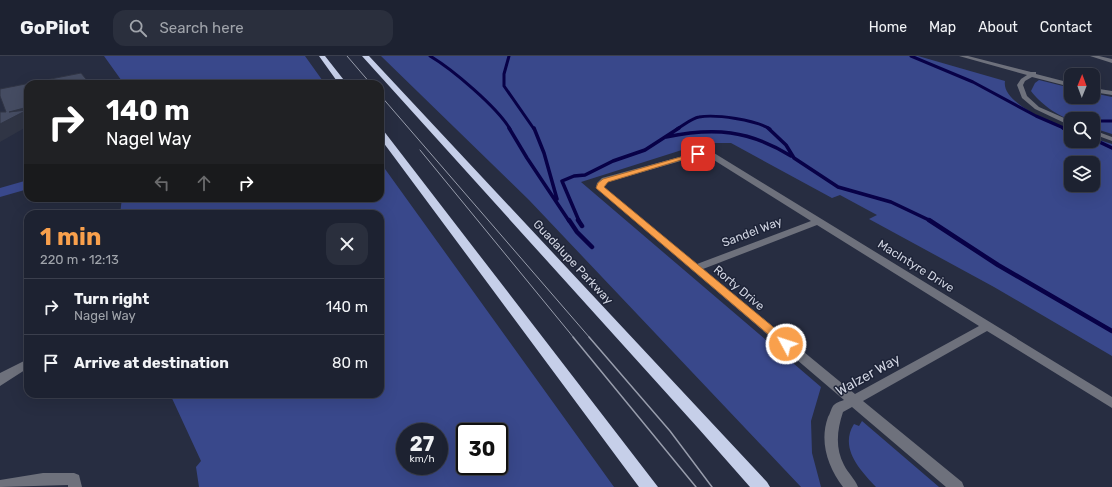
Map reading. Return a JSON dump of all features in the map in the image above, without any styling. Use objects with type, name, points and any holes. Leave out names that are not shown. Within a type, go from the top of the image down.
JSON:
[{"type":"highway","points":[[322,56],[340,80]]},
{"type":"highway","name":"Guadalupe Parkway","points":[[365,56],[704,423],[761,487]]},
{"type":"highway","points":[[384,137],[649,487]]},
{"type":"street","points":[[962,56],[1064,83]]},
{"type":"street","points":[[1093,56],[1112,60]]},
{"type":"street","points":[[1038,71],[1024,80],[1020,85],[1024,97],[1037,108],[1064,121]]},
{"type":"street","points":[[1100,91],[1112,93]]},
{"type":"street","points":[[1100,135],[1112,139]]},
{"type":"street","name":"MacIntyre Drive","points":[[600,184],[605,180],[698,154],[705,154],[715,157],[1112,403]]},
{"type":"street","name":"Rorty Drive","points":[[600,184],[602,190],[854,399],[957,487]]},
{"type":"street","name":"Sandel Way","points":[[695,268],[818,221]]},
{"type":"street","name":"Walzer Way","points":[[851,487],[838,467],[831,450],[830,433],[838,408],[987,326]]},
{"type":"street","points":[[0,382],[4,376],[24,365]]},
{"type":"street","points":[[0,486],[43,479],[74,479],[75,487]]},
{"type":"shaded area","points":[[104,56],[305,56],[322,80],[121,80]]},
{"type":"shaded area","points":[[381,56],[918,56],[1005,81],[1006,89],[1011,97],[1020,105],[1030,112],[1064,127],[1064,148],[1100,148],[1100,140],[1112,144],[1112,356],[994,287],[869,219],[877,215],[840,195],[832,198],[731,143],[704,143],[581,182],[821,387],[811,421],[812,453],[821,487],[801,487],[529,200]]},
{"type":"shaded area","points":[[1039,80],[1064,86],[1064,104],[1100,104],[1100,94],[1112,97],[1112,134],[1100,130],[1100,112],[1064,112],[1064,117],[1061,116],[1049,108],[1031,91],[1035,83]]},
{"type":"shaded area","points":[[384,168],[614,487],[199,487],[196,467],[201,461],[172,398],[384,398],[384,210],[120,210],[122,202],[384,202]]},
{"type":"shaded area","points":[[24,181],[24,190],[0,197],[0,188]]},
{"type":"shaded area","points":[[862,421],[939,487],[876,487],[858,466],[850,450],[850,433],[854,424],[859,426]]},
{"type":"building","points":[[81,73],[87,80],[46,80]]},
{"type":"building","points":[[24,84],[24,108],[9,112],[24,110],[24,112],[0,124],[0,112],[6,112],[0,96],[0,89]]},
{"type":"waterway","points":[[430,56],[473,89],[495,110],[510,129]]},
{"type":"waterway","points":[[509,56],[504,74],[504,86],[534,129]]},
{"type":"waterway","points":[[911,56],[973,82],[1036,116],[1064,128]]},
{"type":"waterway","points":[[677,129],[694,119],[706,116],[746,120],[768,128]]},
{"type":"waterway","points":[[1100,121],[1112,121]]},
{"type":"waterway","points":[[509,128],[569,221]]},
{"type":"waterway","points":[[534,128],[544,153],[557,199]]},
{"type":"waterway","points":[[579,221],[562,181],[574,176],[585,175],[613,161],[645,150],[679,128]]},
{"type":"waterway","points":[[768,128],[786,145],[794,158],[838,187],[891,202],[929,220]]},
{"type":"waterway","points":[[666,137],[700,132],[731,133],[746,136],[776,147],[791,156]]},
{"type":"waterway","points":[[1100,142],[1112,148]]},
{"type":"waterway","points":[[569,220],[577,232],[592,247]]},
{"type":"waterway","points":[[578,220],[582,226]]},
{"type":"waterway","points":[[929,220],[998,265],[1112,331]]},
{"type":"tram line","points":[[347,56],[368,80]]},
{"type":"tram line","points":[[384,100],[590,338]]},
{"type":"tram line","points":[[420,150],[574,338]]},
{"type":"tram line","points":[[573,337],[696,487]]},
{"type":"tram line","points":[[589,337],[670,431],[712,487]]},
{"type":"route","points":[[698,154],[605,180],[600,184],[600,188],[786,344]]}]
